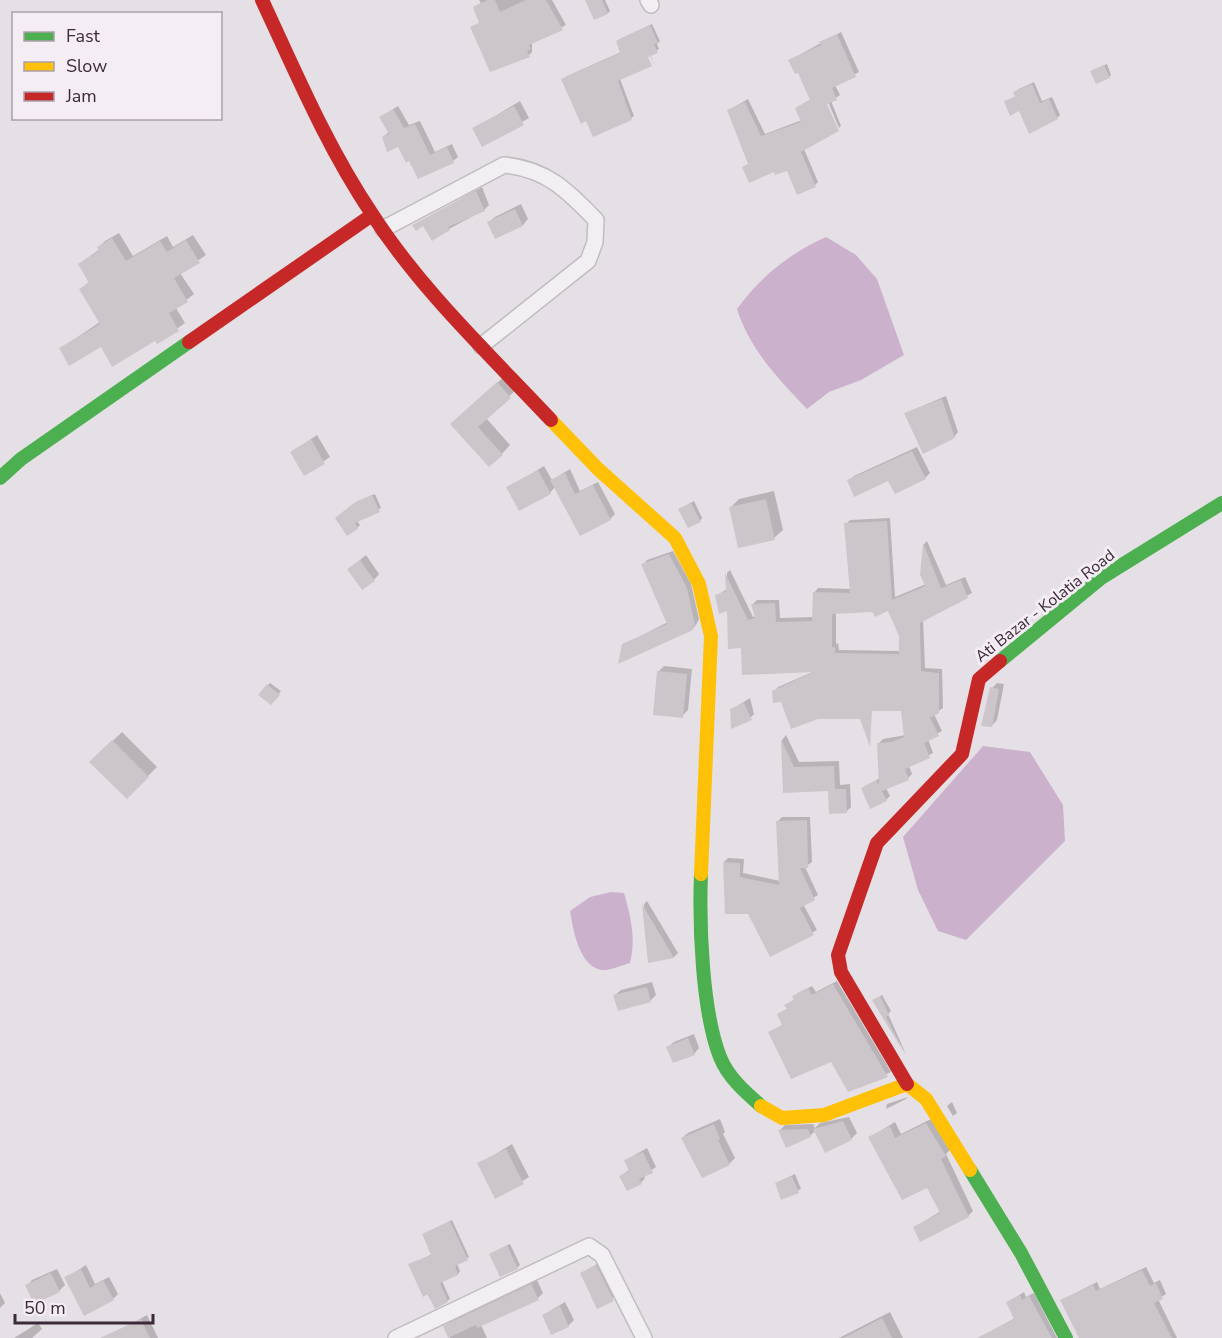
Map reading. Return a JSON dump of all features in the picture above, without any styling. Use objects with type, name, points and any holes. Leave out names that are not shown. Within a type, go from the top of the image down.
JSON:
[{"type":"main road","points":[[262,0],[321,127],[372,215],[438,300],[481,346],[598,469],[675,538],[699,584],[711,636],[699,915],[709,1010],[720,1057],[736,1084],[762,1107],[782,1118],[824,1115],[907,1084]]},
{"type":"main road","points":[[0,478],[21,459],[372,215]]},
{"type":"main road","name":"Ati Bazar - Kolatia Road","points":[[1066,1338],[1021,1253],[926,1099],[907,1084],[841,972],[838,955],[877,843],[962,754],[979,679],[1101,578],[1222,503]]},
{"type":"street","points":[[383,229],[504,165],[539,173],[562,185],[596,220],[595,242],[588,261],[481,346]]},
{"type":"street","points":[[396,1338],[589,1246],[602,1255],[644,1338]]},
{"type":"shaded area","points":[[826,237],[856,255],[877,279],[904,355],[861,380],[829,392],[807,409],[757,350],[749,338],[737,309],[766,276],[788,258]]},
{"type":"shaded area","points":[[983,746],[1030,752],[1063,805],[1065,841],[966,940],[938,931],[918,890],[903,837]]},
{"type":"shaded area","points":[[611,892],[624,893],[632,928],[632,954],[630,963],[602,970],[588,962],[578,946],[570,911],[590,897]]},
{"type":"building","points":[[488,0],[495,0],[500,12],[526,0],[546,0],[563,30],[529,45],[531,49],[527,51],[530,57],[490,72],[470,27],[479,23],[473,7]]},
{"type":"building","points":[[585,0],[602,0],[608,14],[594,20]]},
{"type":"building","points":[[650,25],[658,43],[654,44],[658,53],[648,57],[652,66],[618,81],[632,120],[593,137],[586,121],[581,124],[561,79],[620,53],[616,41]]},
{"type":"building","points":[[837,34],[856,77],[832,88],[837,100],[827,104],[839,131],[801,152],[816,187],[797,195],[787,171],[775,175],[774,172],[749,183],[742,167],[748,164],[727,110],[745,102],[761,136],[801,122],[795,108],[810,100],[798,73],[795,74],[788,60],[821,45],[819,42]]},
{"type":"building","points":[[1104,65],[1110,78],[1096,84],[1090,71]]},
{"type":"building","points":[[1032,84],[1040,103],[1049,99],[1058,119],[1029,134],[1019,111],[1010,116],[1004,101],[1015,97],[1013,92]]},
{"type":"building","points":[[514,106],[524,125],[482,147],[472,128]]},
{"type":"building","points":[[393,109],[404,128],[415,124],[430,155],[447,147],[454,163],[418,179],[409,161],[406,163],[398,147],[387,152],[382,137],[389,134],[379,117]]},
{"type":"building","points":[[476,191],[485,211],[448,227],[450,230],[432,241],[423,226],[416,231],[412,225]]},
{"type":"building","points":[[515,209],[523,226],[495,239],[487,222]]},
{"type":"building","points":[[112,238],[126,261],[160,241],[167,252],[186,240],[200,263],[174,278],[188,302],[169,313],[179,331],[157,344],[155,341],[112,367],[101,347],[69,366],[59,348],[100,324],[79,289],[89,283],[78,264],[99,251],[97,247]]},
{"type":"building","points":[[497,382],[511,398],[478,427],[503,455],[489,467],[450,424]]},
{"type":"building","points":[[942,399],[955,438],[923,454],[904,413]]},
{"type":"building","points":[[311,439],[325,464],[304,476],[290,452]]},
{"type":"building","points":[[912,451],[926,479],[895,494],[888,481],[854,497],[847,480]]},
{"type":"building","points":[[538,470],[551,494],[519,511],[506,487]]},
{"type":"building","points":[[565,473],[575,494],[593,485],[611,520],[580,536],[550,480]]},
{"type":"building","points":[[372,495],[380,512],[355,523],[358,529],[347,536],[335,518],[354,503]]},
{"type":"building","points":[[766,499],[775,540],[738,548],[729,507]]},
{"type":"building","points":[[691,503],[701,522],[688,528],[678,509]]},
{"type":"building","points":[[887,521],[892,600],[925,586],[920,575],[923,543],[941,588],[961,580],[968,598],[920,623],[921,671],[939,673],[939,713],[930,718],[939,736],[924,743],[930,758],[905,769],[909,780],[882,791],[887,801],[870,809],[861,788],[876,780],[879,785],[877,743],[891,742],[904,737],[901,711],[872,711],[870,747],[860,719],[818,719],[791,729],[781,702],[773,703],[772,691],[814,672],[742,675],[741,648],[728,649],[727,611],[719,614],[715,595],[726,591],[725,573],[748,620],[755,618],[751,604],[775,603],[776,622],[812,621],[813,592],[850,593],[844,523]],"holes":[[[888,611],[899,636],[899,654],[835,653],[835,647],[832,647],[832,614],[872,612],[875,617]]]},
{"type":"building","points":[[669,554],[687,588],[695,625],[692,627],[693,630],[618,664],[622,644],[667,624],[641,564]]},
{"type":"building","points":[[360,560],[375,581],[362,590],[347,569]]},
{"type":"building","points":[[657,671],[687,674],[683,718],[653,715]]},
{"type":"building","points":[[267,684],[280,695],[271,705],[258,695]]},
{"type":"building","points":[[990,687],[999,689],[992,727],[981,726]]},
{"type":"building","points":[[744,703],[752,720],[731,729],[730,709]]},
{"type":"building","points":[[781,739],[794,767],[834,766],[835,789],[846,789],[847,813],[829,814],[828,791],[783,793]]},
{"type":"building","points":[[112,740],[149,777],[127,799],[89,762]]},
{"type":"building","points":[[807,820],[808,868],[800,868],[815,900],[800,908],[814,935],[770,957],[748,914],[725,914],[723,862],[740,863],[740,877],[779,885],[776,821]]},
{"type":"building","points":[[642,904],[674,958],[648,963]]},
{"type":"building","points":[[833,984],[888,1077],[848,1092],[831,1062],[791,1079],[768,1032],[782,1025],[777,1014],[787,1009],[784,1005],[794,1000],[792,996],[808,988],[812,995]]},
{"type":"building","points":[[647,987],[651,1002],[618,1011],[613,995]]},
{"type":"building","points":[[880,996],[889,1015],[886,1017],[906,1056],[872,1000]]},
{"type":"building","points":[[688,1038],[695,1055],[673,1063],[666,1047]]},
{"type":"building","points":[[843,1121],[852,1140],[825,1153],[813,1129]]},
{"type":"building","points":[[926,1123],[946,1156],[941,1159],[969,1217],[920,1242],[913,1227],[940,1213],[927,1188],[902,1200],[868,1137],[890,1126],[895,1138]]},
{"type":"building","points":[[714,1124],[720,1139],[718,1140],[730,1165],[702,1178],[681,1138]]},
{"type":"building","points":[[808,1129],[811,1137],[786,1148],[778,1130]]},
{"type":"building","points":[[506,1149],[524,1184],[495,1199],[477,1163]]},
{"type":"building","points":[[643,1152],[653,1173],[639,1179],[642,1184],[627,1191],[619,1176],[629,1171],[624,1160]]},
{"type":"building","points":[[792,1176],[799,1193],[781,1200],[775,1183]]},
{"type":"building","points":[[450,1221],[468,1260],[455,1266],[458,1275],[440,1283],[448,1302],[435,1309],[428,1294],[423,1297],[408,1264],[431,1255],[422,1234]]},
{"type":"building","points":[[507,1245],[518,1269],[500,1277],[489,1254]]},
{"type":"building","points":[[596,1265],[614,1301],[597,1309],[580,1273]]},
{"type":"building","points":[[81,1269],[90,1288],[103,1280],[114,1300],[84,1316],[64,1277]]},
{"type":"building","points":[[1142,1270],[1150,1286],[1156,1283],[1163,1299],[1154,1303],[1172,1338],[1079,1338],[1060,1300],[1093,1285],[1096,1291]]},
{"type":"building","points":[[51,1273],[60,1292],[34,1304],[25,1285]]},
{"type":"building","points":[[531,1284],[539,1300],[477,1328],[476,1325],[448,1338],[443,1326]]},
{"type":"building","points":[[1020,1295],[1022,1300],[1029,1296],[1052,1338],[977,1338],[1014,1319],[1006,1302]]},
{"type":"building","points":[[560,1306],[569,1327],[551,1335],[542,1315]]},
{"type":"building","points":[[882,1318],[892,1338],[843,1338]]},
{"type":"building","points":[[141,1319],[150,1338],[100,1338]]},
{"type":"traffic: fast","points":[[0,478],[21,459],[189,342]]},
{"type":"traffic: fast","points":[[1000,661],[1101,578],[1222,503]]},
{"type":"traffic: fast","points":[[701,874],[703,967],[714,1038],[727,1071],[761,1106]]},
{"type":"traffic: fast","points":[[970,1170],[1021,1253],[1066,1338]]},
{"type":"traffic: slow","points":[[551,420],[598,469],[675,538],[699,584],[711,636],[701,874]]},
{"type":"traffic: slow","points":[[761,1106],[782,1118],[824,1115],[907,1084],[926,1099],[970,1170]]},
{"type":"traffic: jam","points":[[262,0],[326,136],[356,189],[391,242],[457,321],[551,420]]},
{"type":"traffic: jam","points":[[189,342],[372,215]]},
{"type":"traffic: jam","points":[[907,1084],[841,972],[838,955],[877,843],[962,754],[979,679],[1000,661]]}]
